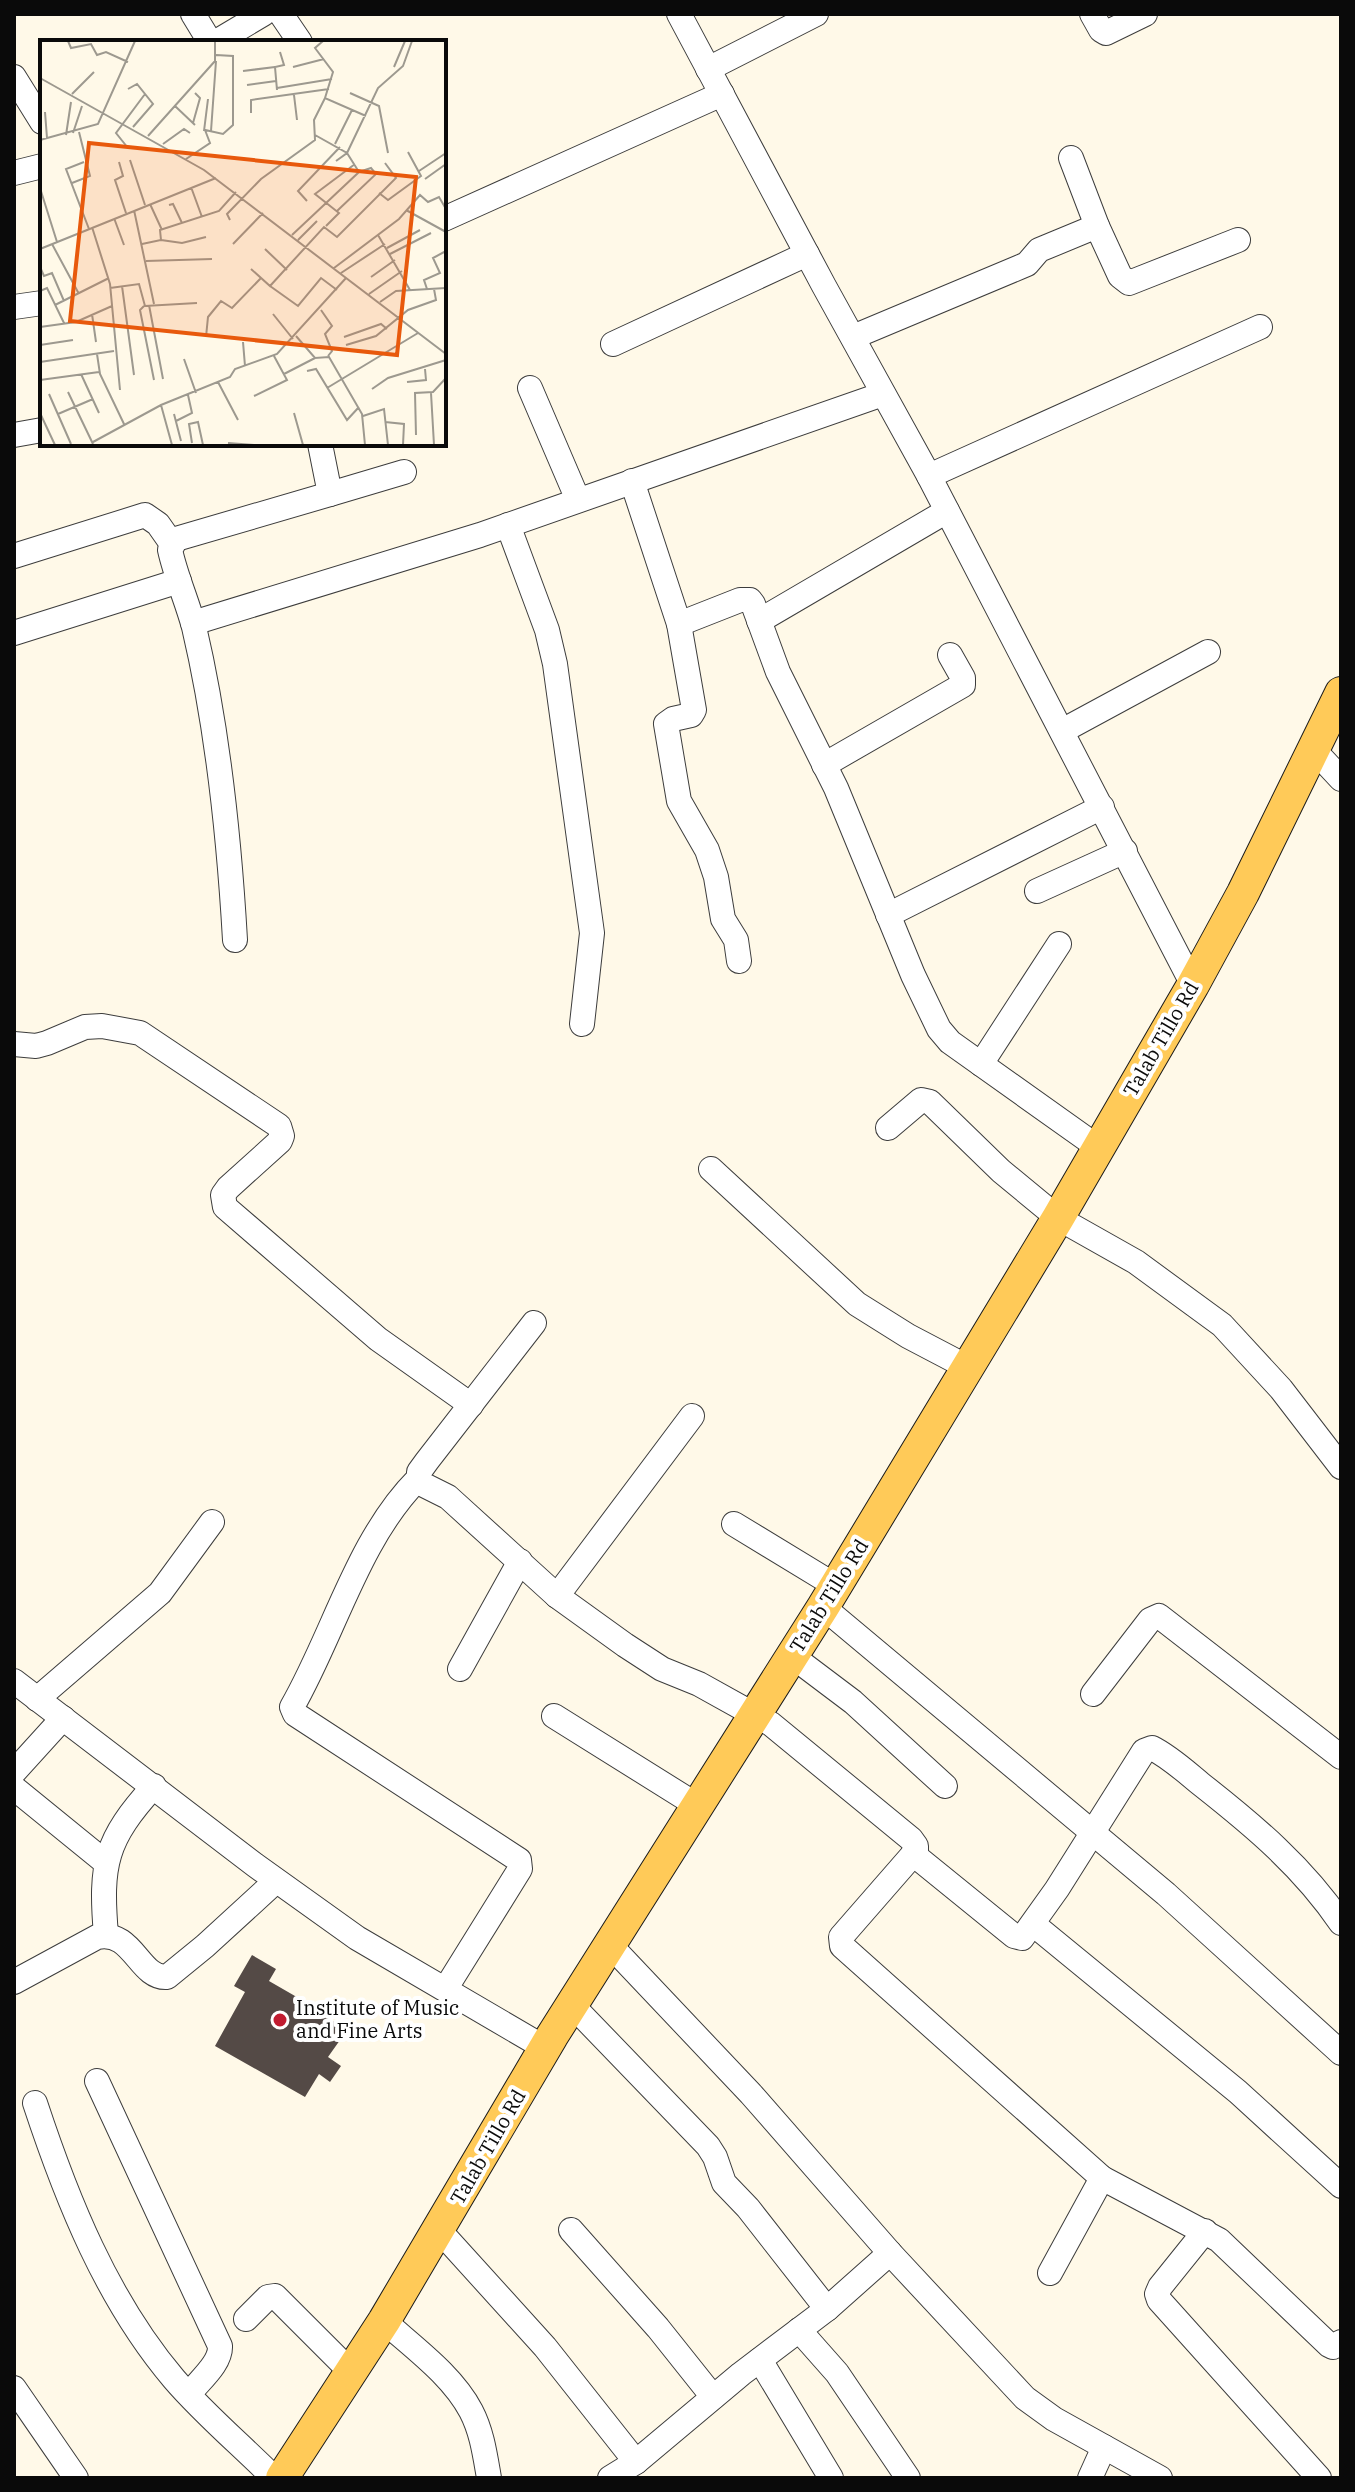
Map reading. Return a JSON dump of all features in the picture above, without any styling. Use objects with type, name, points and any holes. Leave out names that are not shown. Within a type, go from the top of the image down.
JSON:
[{"type":"main road","name":"Talab Tillo Rd","points":[[282,2478],[384,2321],[545,2048],[829,1597],[1058,1218],[1243,893],[1341,693]]},
{"type":"street","points":[[193,14],[212,40]]},
{"type":"street","points":[[217,40],[263,14]]},
{"type":"street","points":[[281,14],[299,40]]},
{"type":"street","points":[[679,14],[929,476],[1193,985]]},
{"type":"street","points":[[708,69],[816,14]]},
{"type":"street","points":[[1092,14],[1106,33],[1145,14]]},
{"type":"street","points":[[14,77],[40,119]]},
{"type":"street","points":[[446,218],[722,94]]},
{"type":"street","points":[[1071,158],[1120,276],[1129,283],[1238,240]]},
{"type":"street","points":[[14,173],[40,166]]},
{"type":"street","points":[[853,337],[1027,264],[1039,250],[1097,226]]},
{"type":"street","points":[[613,344],[807,254]]},
{"type":"street","points":[[14,307],[40,303]]},
{"type":"street","points":[[929,476],[1260,327]]},
{"type":"street","points":[[530,388],[578,500]]},
{"type":"street","points":[[193,623],[508,525],[883,394]]},
{"type":"street","points":[[14,435],[40,430]]},
{"type":"street","points":[[320,446],[330,494]]},
{"type":"street","points":[[235,940],[208,698],[193,623],[170,550],[172,544],[176,539],[203,530],[404,472]]},
{"type":"street","points":[[632,481],[679,624],[694,710],[691,715],[666,724],[675,781],[681,806],[707,850],[716,877],[723,919],[736,940],[739,961]]},
{"type":"street","points":[[759,621],[947,511]]},
{"type":"street","points":[[14,556],[145,515],[158,524],[172,544]]},
{"type":"street","points":[[508,525],[547,630],[555,664],[592,933],[582,1024]]},
{"type":"street","points":[[14,633],[179,581]]},
{"type":"street","points":[[679,624],[745,599],[753,604],[778,672],[824,765],[939,1029],[950,1042],[1099,1148]]},
{"type":"street","points":[[1062,731],[1208,652]]},
{"type":"street","points":[[824,765],[963,685],[963,678],[950,655]]},
{"type":"street","points":[[1314,750],[1341,779]]},
{"type":"street","points":[[888,915],[1102,807]]},
{"type":"street","points":[[1037,891],[1125,851]]},
{"type":"street","points":[[981,1064],[1059,944]]},
{"type":"street","points":[[14,1044],[36,1046],[85,1027],[102,1026],[140,1033],[279,1126],[280,1141],[223,1195],[225,1207],[378,1339],[471,1405]]},
{"type":"street","points":[[888,1128],[916,1103],[926,1100],[1001,1171],[1058,1218],[1136,1262],[1222,1325],[1281,1389],[1341,1467]]},
{"type":"street","points":[[711,1169],[857,1304],[908,1336],[969,1368]]},
{"type":"street","points":[[446,1988],[520,1869],[519,1860],[295,1714],[292,1707],[377,1533],[397,1502],[418,1479],[427,1461],[534,1323]]},
{"type":"street","points":[[557,1596],[692,1416]]},
{"type":"street","points":[[418,1479],[424,1486],[453,1501],[557,1596],[662,1669],[699,1684],[771,1724],[911,1839],[916,1846],[913,1854],[841,1937],[842,1946],[1102,2178],[1205,2231],[1227,2246],[1329,2345],[1336,2346],[1341,2342]]},
{"type":"street","points":[[37,1699],[160,1593],[212,1522]]},
{"type":"street","points":[[734,1524],[829,1597],[1341,2053]]},
{"type":"street","points":[[460,1669],[520,1561]]},
{"type":"street","points":[[1093,1694],[1150,1620],[1159,1616],[1341,1757]]},
{"type":"street","points":[[792,1656],[853,1702],[945,1786]]},
{"type":"street","points":[[14,1681],[276,1881],[357,1938],[545,2048]]},
{"type":"street","points":[[554,1716],[698,1806]]},
{"type":"street","points":[[14,1772],[63,1718]]},
{"type":"street","points":[[913,1854],[1014,1936],[1022,1938],[1144,1751],[1152,1748],[1242,1816],[1288,1857],[1341,1923]]},
{"type":"street","points":[[106,1935],[102,1892],[105,1862],[125,1821],[154,1786]]},
{"type":"street","points":[[14,1788],[105,1862]]},
{"type":"street","points":[[14,1982],[106,1935],[121,1940],[153,1973],[161,1978],[167,1977],[276,1881]]},
{"type":"street","points":[[1033,1924],[1215,2073],[1341,2186]]},
{"type":"street","points":[[610,1945],[751,2094],[890,2253],[1025,2398],[1054,2419],[1160,2478]]},
{"type":"street","points":[[572,2005],[708,2146],[724,2183],[748,2208],[827,2309]]},
{"type":"street","points":[[97,2081],[220,2346],[221,2353],[217,2360],[189,2394]]},
{"type":"street","points":[[35,2103],[70,2201],[113,2287],[155,2354],[189,2394],[274,2478]]},
{"type":"street","points":[[1050,2273],[1102,2178]]},
{"type":"street","points":[[439,2230],[545,2347],[636,2462]]},
{"type":"street","points":[[571,2230],[658,2328],[713,2397]]},
{"type":"street","points":[[1205,2231],[1160,2287],[1157,2294],[1159,2300],[1319,2478]]},
{"type":"street","points":[[610,2478],[636,2462],[713,2397],[827,2309],[890,2253]]},
{"type":"street","points":[[246,2319],[268,2297],[275,2296],[351,2372]]},
{"type":"street","points":[[384,2321],[441,2372],[471,2411],[480,2434],[489,2478]]},
{"type":"street","points":[[799,2330],[837,2373],[908,2478]]},
{"type":"street","points":[[760,2360],[831,2478]]},
{"type":"street","points":[[14,2388],[76,2478]]},
{"type":"street","points":[[1090,2478],[1104,2447]]},
{"type":"building","name":"Institute of Music and Fine Arts","points":[[252,1955],[276,1969],[269,1981],[343,2027],[345,2033],[328,2057],[341,2066],[330,2082],[319,2074],[305,2097],[215,2046],[245,1992],[234,1986]]},
{"type":"place","name":"Institute of Music and Fine Arts","points":[[280,2020]]}]
